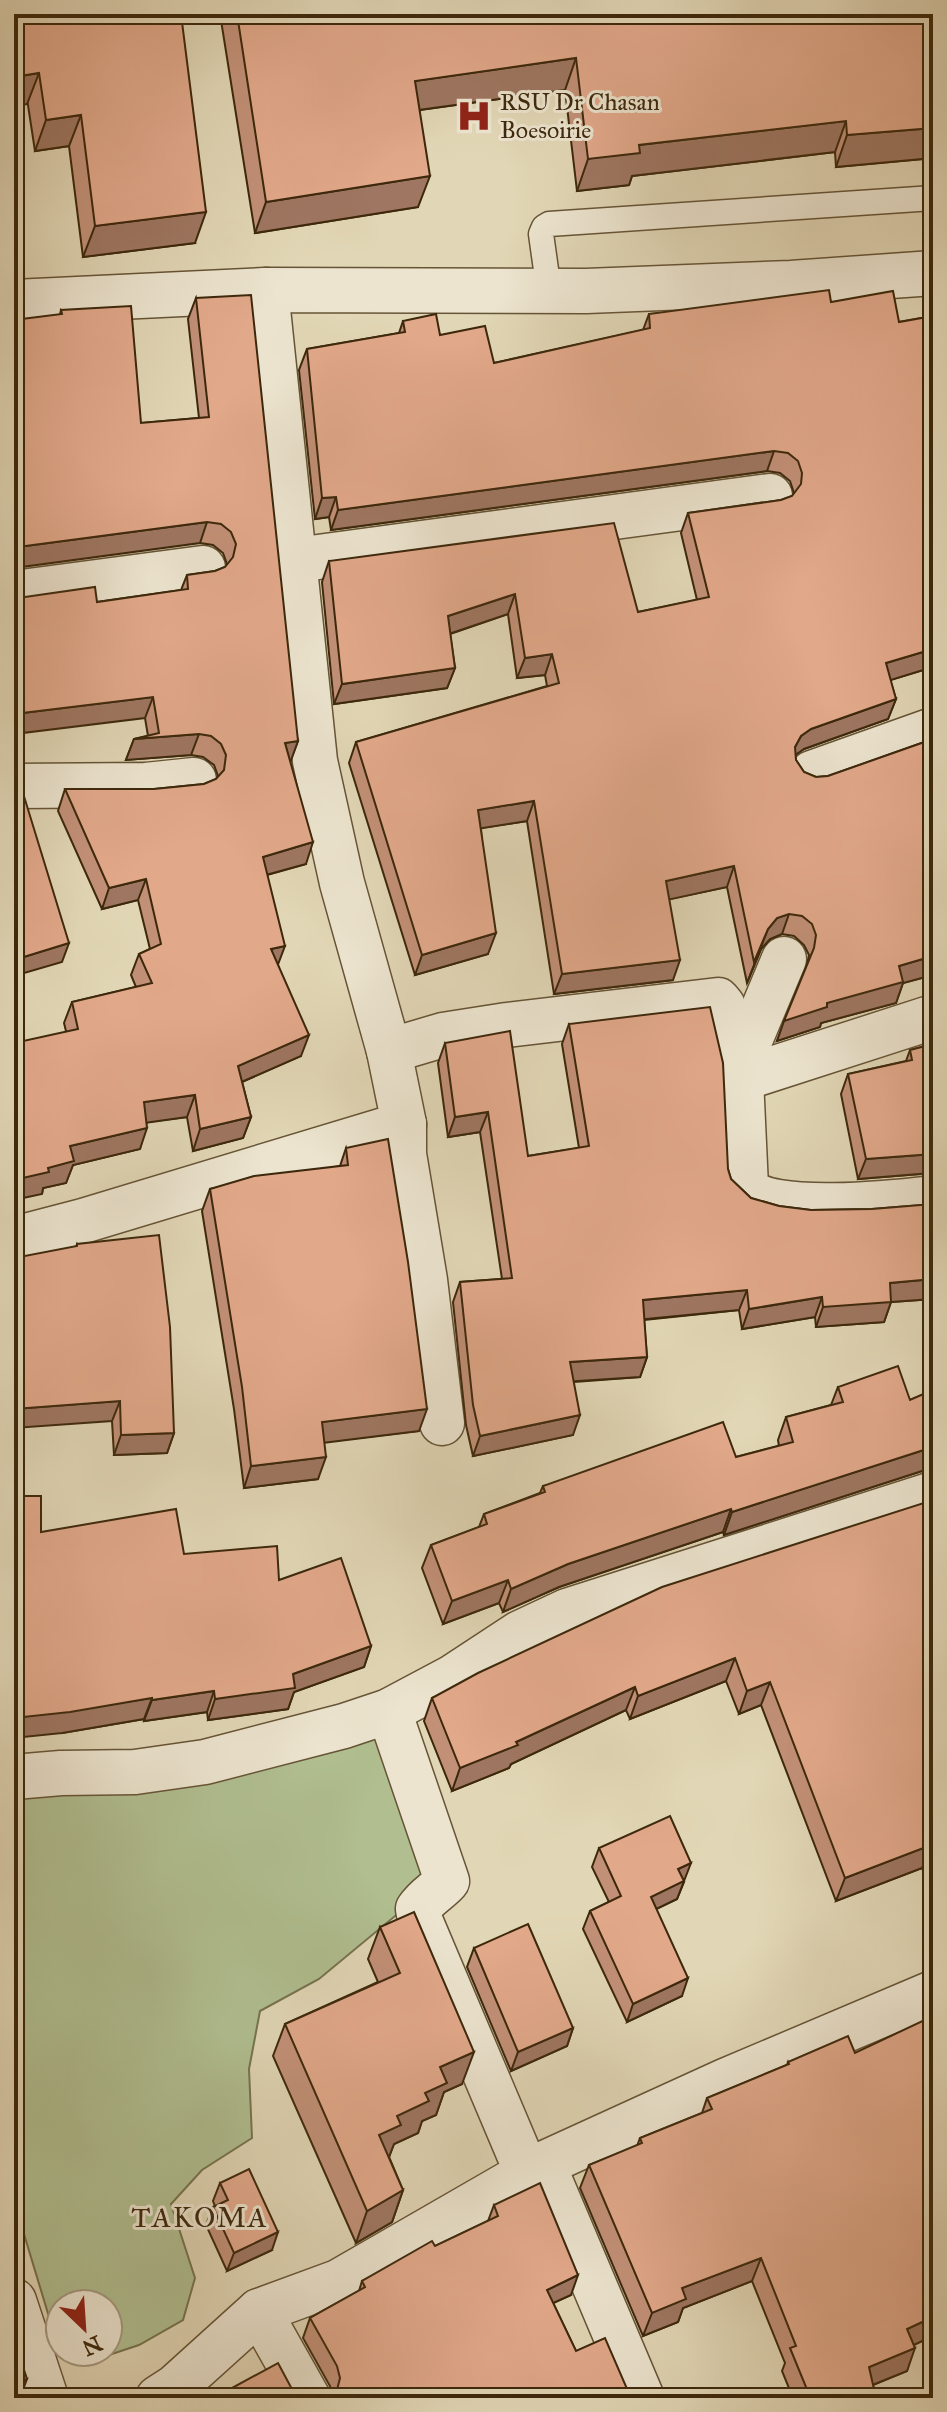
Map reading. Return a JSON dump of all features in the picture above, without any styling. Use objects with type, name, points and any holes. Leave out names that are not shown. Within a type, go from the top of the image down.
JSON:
[{"type":"street","points":[[14,302],[266,290],[549,291],[791,283],[933,273]]},
{"type":"street","points":[[266,290],[315,761],[342,883],[389,1051],[404,1124],[404,1154],[425,1280],[442,1423]]},
{"type":"street","points":[[296,560],[770,496]]},
{"type":"street","points":[[14,593],[203,568]]},
{"type":"street","points":[[812,773],[933,730]]},
{"type":"street","points":[[14,786],[146,785],[194,780]]},
{"type":"street","points":[[739,1074],[784,959]]},
{"type":"street","points":[[389,1051],[443,1035],[507,1025],[718,1000],[723,1006],[739,1074],[746,1187],[756,1197],[804,1204],[844,1205],[933,1198]]},
{"type":"street","points":[[739,1074],[933,1017]]},
{"type":"street","points":[[14,1239],[404,1124]]},
{"type":"street","points":[[14,1777],[135,1772],[205,1762],[389,1711],[453,1677],[520,1633],[567,1611],[933,1494]]},
{"type":"street","points":[[389,1711],[447,1881],[423,1901],[418,1909],[420,1920],[642,2398]]},
{"type":"street","points":[[158,2398],[175,2387],[259,2311],[338,2282],[535,2168],[725,2081],[933,1993]]},
{"type":"street","points":[[14,2301],[46,2398]]},
{"type":"street","points":[[259,2311],[308,2398]]},
{"type":"lane","points":[[549,291],[541,234],[549,224],[933,198]]},
{"type":"green space","points":[[390,1704],[435,1883],[319,1979],[260,2011],[249,2069],[252,2138],[202,2170],[171,2204],[195,2278],[183,2320],[124,2350],[124,2288],[44,2288],[44,2300],[14,2201],[14,1771],[161,1756]]},
{"type":"building","points":[[14,14],[181,14],[206,212],[95,226],[81,115],[46,120],[39,73],[14,77]]},
{"type":"building","points":[[237,14],[933,14],[933,128],[847,135],[846,121],[639,145],[640,153],[588,159],[576,58],[415,81],[430,176],[266,202]]},
{"type":"building","points":[[829,290],[831,302],[893,291],[899,322],[933,316],[933,649],[886,663],[896,699],[811,729],[801,736],[795,747],[796,760],[804,772],[816,777],[828,776],[933,739],[933,956],[899,966],[903,982],[827,1003],[827,1007],[784,1021],[814,948],[816,935],[812,924],[802,916],[789,914],[777,918],[768,929],[754,962],[734,866],[666,881],[680,960],[562,974],[534,801],[478,810],[496,933],[422,955],[356,742],[559,683],[552,654],[525,658],[515,594],[448,616],[455,668],[342,684],[329,561],[614,523],[638,612],[709,597],[688,513],[781,500],[792,496],[801,484],[802,473],[798,461],[788,453],[774,451],[338,510],[336,497],[322,498],[307,349],[405,332],[403,321],[436,314],[440,335],[485,326],[494,363],[650,328],[649,314]]},
{"type":"building","points":[[251,295],[298,741],[285,743],[313,842],[263,857],[285,946],[271,949],[309,1035],[238,1066],[251,1117],[200,1129],[195,1095],[144,1102],[147,1128],[70,1146],[74,1161],[48,1168],[49,1172],[14,1180],[14,1043],[78,1029],[72,1002],[152,983],[139,954],[161,944],[146,879],[109,888],[65,789],[154,789],[204,784],[216,779],[224,770],[226,755],[221,744],[211,736],[199,734],[134,739],[159,733],[153,697],[14,714],[14,595],[25,597],[95,587],[97,602],[188,589],[187,575],[225,567],[233,557],[236,544],[231,532],[221,524],[207,522],[14,549],[14,320],[62,314],[61,310],[131,306],[141,423],[209,417],[196,298]]},
{"type":"building","points":[[14,791],[23,793],[69,943],[14,960]]},
{"type":"building","points":[[710,1007],[723,1063],[731,1179],[751,1198],[811,1210],[933,1204],[933,1279],[890,1283],[891,1302],[823,1307],[822,1297],[749,1309],[747,1290],[643,1300],[647,1357],[570,1362],[580,1415],[480,1436],[473,1405],[460,1282],[512,1278],[488,1112],[455,1117],[445,1043],[510,1031],[528,1156],[589,1146],[569,1024]]},
{"type":"building","points":[[933,1044],[933,1154],[866,1159],[848,1074],[912,1060],[910,1050]]},
{"type":"building","points":[[388,1139],[427,1409],[322,1422],[326,1457],[251,1466],[242,1387],[210,1189],[254,1176],[348,1165],[346,1148]]},
{"type":"building","points":[[159,1235],[170,1327],[174,1433],[121,1435],[120,1401],[14,1409],[14,1258],[77,1244]]},
{"type":"building","points":[[898,1366],[910,1400],[933,1390],[933,1447],[732,1512],[731,1509],[568,1564],[511,1589],[508,1580],[452,1601],[431,1545],[487,1524],[484,1514],[545,1492],[543,1486],[723,1422],[736,1457],[793,1442],[786,1417],[843,1402],[838,1387]]},
{"type":"building","points":[[14,1496],[41,1496],[41,1532],[176,1509],[184,1554],[277,1546],[279,1580],[341,1558],[371,1646],[293,1674],[295,1688],[215,1699],[214,1691],[14,1718]]},
{"type":"building","points":[[933,1500],[933,1630],[924,1633],[933,1658],[933,1851],[931,1845],[845,1878],[770,1682],[747,1691],[735,1658],[638,1696],[635,1687],[516,1742],[518,1745],[460,1768],[432,1698],[478,1673],[662,1587]]},
{"type":"building","points":[[670,1816],[691,1863],[678,1869],[684,1881],[651,1897],[688,1978],[633,2004],[590,1911],[621,1896],[599,1848]]},
{"type":"building","points":[[414,1912],[474,2052],[440,2067],[447,2083],[425,2093],[429,2101],[397,2116],[401,2125],[379,2135],[403,2190],[367,2211],[285,2024],[400,1973],[380,1927]]},
{"type":"building","points":[[528,1924],[573,2028],[518,2052],[474,1948]]},
{"type":"building","points":[[933,2016],[933,2317],[907,2329],[915,2348],[869,2367],[876,2398],[820,2398],[818,2388],[808,2392],[790,2348],[796,2346],[761,2258],[682,2288],[686,2299],[652,2313],[589,2165],[642,2143],[640,2138],[712,2109],[707,2098],[848,2036],[855,2053]]},
{"type":"building","points":[[249,2169],[278,2232],[234,2253],[213,2207],[228,2200],[220,2183]]},
{"type":"building","points":[[540,2183],[578,2275],[547,2290],[576,2351],[605,2338],[631,2398],[330,2398],[337,2390],[340,2378],[337,2366],[310,2318],[365,2287],[362,2281],[432,2241],[435,2246],[498,2216],[494,2205]]},
{"type":"building","points":[[14,2340],[27,2379],[14,2384]]},
{"type":"building","points":[[278,2363],[293,2391],[301,2398],[226,2398],[235,2394],[232,2388]]},
{"type":"place","name":"RSU Dr Chasan Boesoirie","points":[[474,116]]},
{"type":"district","name":"TAKOMA","points":[[200,2217]]}]
